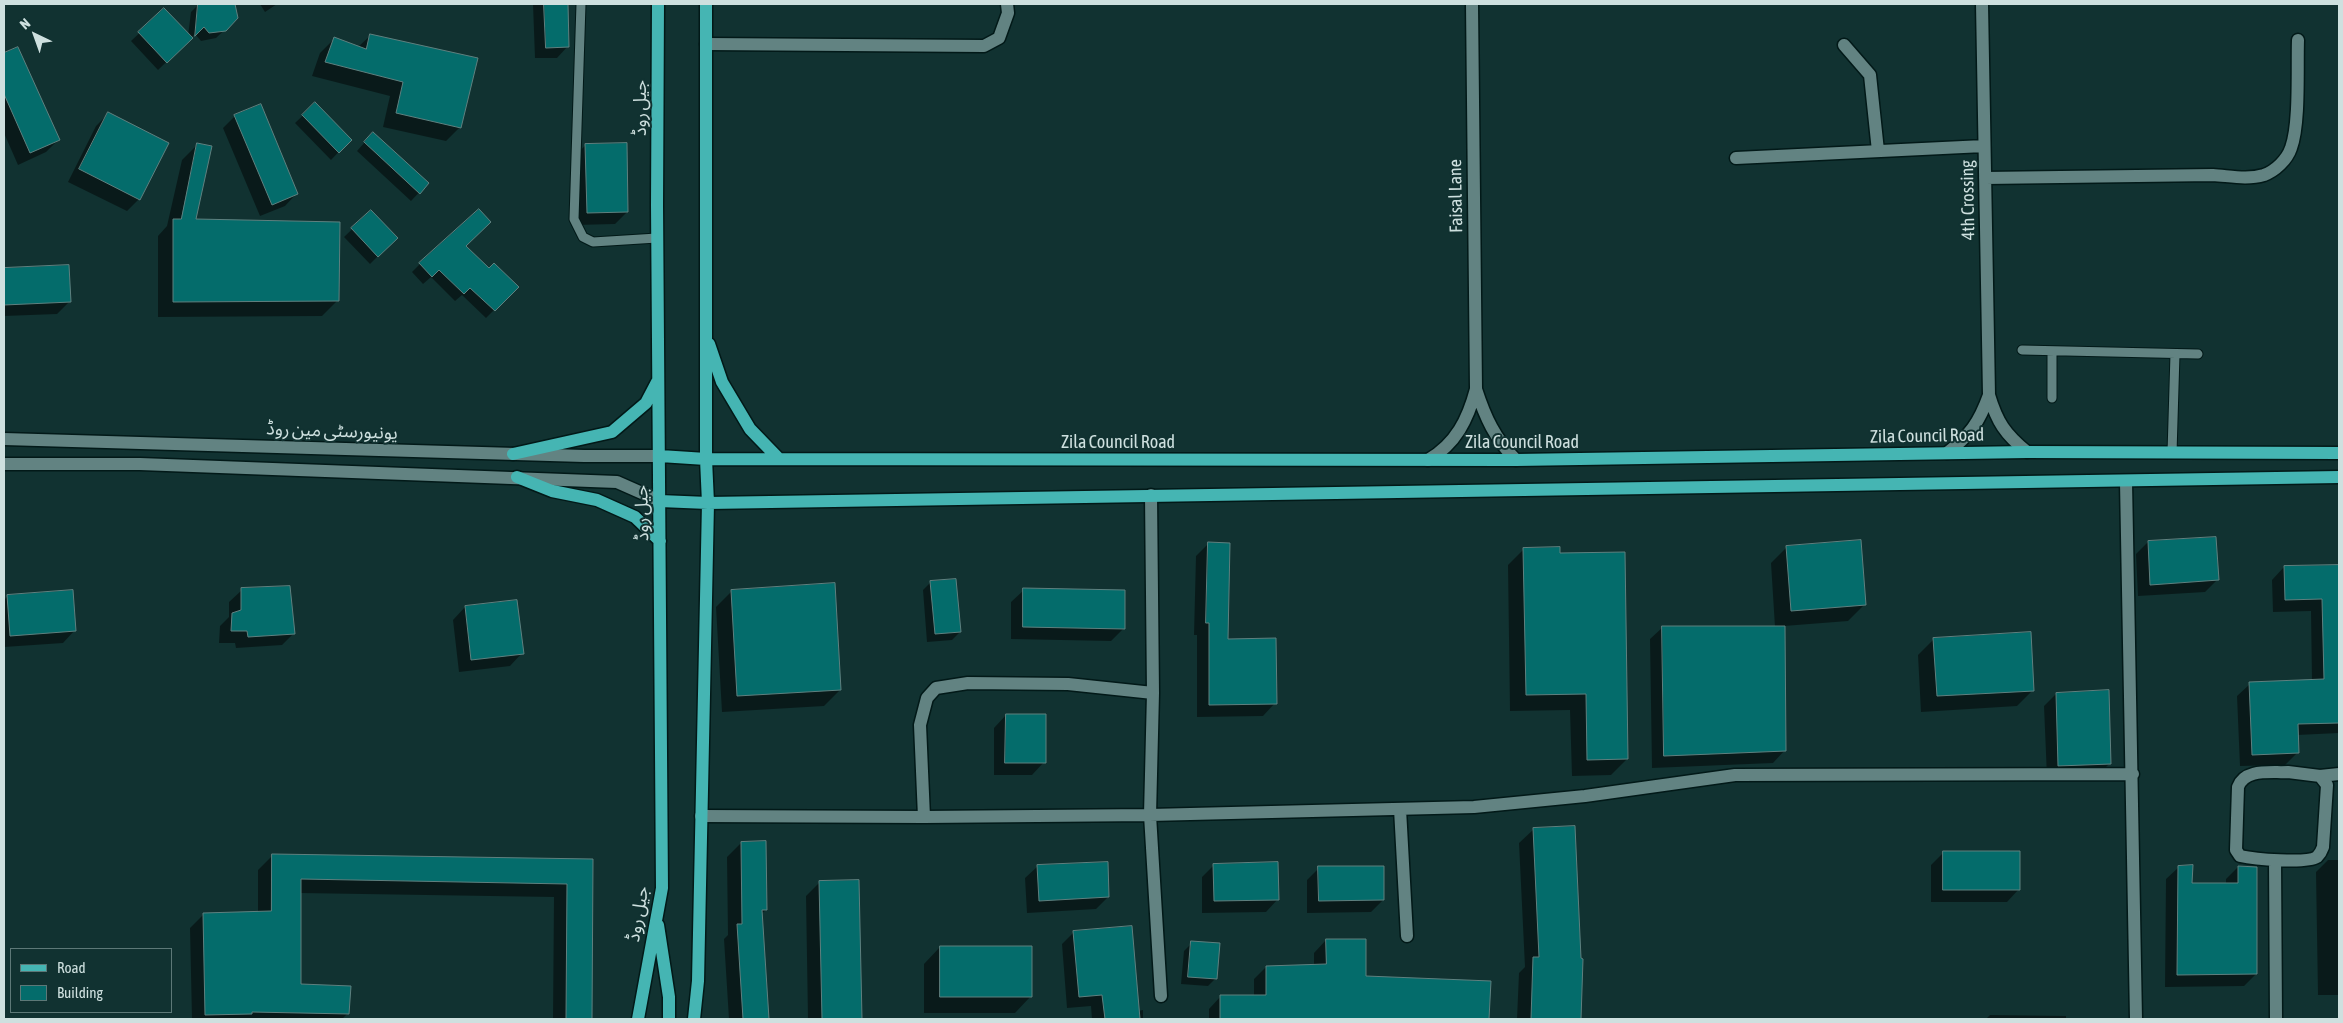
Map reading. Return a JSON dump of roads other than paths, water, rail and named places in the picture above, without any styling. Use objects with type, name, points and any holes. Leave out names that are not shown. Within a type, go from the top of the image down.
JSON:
[{"type":"main road","name":"جیل روڈ","points":[[638,1019],[662,888],[657,238],[658,4]]},
{"type":"main road","points":[[694,1019],[698,980],[708,503],[706,459],[706,4]]},
{"type":"main road","points":[[706,335],[722,382],[750,429],[779,459]]},
{"type":"main road","points":[[513,454],[612,432],[646,403],[659,380]]},
{"type":"main road","name":"Zila Council Road","points":[[660,456],[706,459],[1516,460],[2027,452],[2339,453]]},
{"type":"main road","points":[[517,477],[552,492],[597,500],[635,517],[660,541]]},
{"type":"main road","points":[[660,501],[708,503],[2126,482],[2339,477]]},
{"type":"main road","points":[[657,914],[669,997],[669,1019]]},
{"type":"main road","points":[[698,980],[704,1019]]},
{"type":"street","points":[[706,44],[984,46],[999,38],[1008,13],[1007,4]]},
{"type":"street","name":"Faisal Lane","points":[[1428,460],[1440,453],[1464,424],[1476,389],[1472,4]]},
{"type":"street","name":"4th Crossing","points":[[1982,4],[1989,395],[1996,417],[2009,437],[2027,452]]},
{"type":"street","points":[[1985,178],[2213,175],[2247,178],[2266,174],[2278,167],[2286,158],[2294,136],[2298,40]]},
{"type":"street","points":[[1844,45],[1870,75],[1878,151]]},
{"type":"street","points":[[1736,158],[1984,146]]},
{"type":"street","name":"Faisal Lane","points":[[1476,389],[1491,428],[1502,446],[1516,460]]},
{"type":"street","name":"4th Crossing","points":[[1947,453],[1966,438],[1981,418],[1989,395]]},
{"type":"street","name":"یونیورسٹی مین روڈ","points":[[4,439],[513,454],[660,456]]},
{"type":"street","points":[[114,464],[116,442]]},
{"type":"street","points":[[4,464],[114,464],[617,482],[660,501]]},
{"type":"street","points":[[2126,482],[2136,1019]]},
{"type":"street","points":[[1151,496],[1153,693],[1150,815],[1162,996]]},
{"type":"street","points":[[924,817],[920,725],[927,698],[936,688],[968,683],[1068,684],[1153,693]]},
{"type":"street","points":[[2320,776],[2326,785],[2323,847],[2320,853],[2311,859],[2275,860],[2243,857],[2236,850],[2238,787],[2240,782],[2249,774],[2288,772],[2320,776],[2339,774]]},
{"type":"street","points":[[701,816],[1150,815],[1474,807],[1735,776],[2132,774]]},
{"type":"street","points":[[1400,809],[1408,936]]},
{"type":"street","points":[[2275,860],[2276,1019]]},
{"type":"lane","points":[[581,4],[574,219],[583,237],[593,242],[657,238]]},
{"type":"lane","points":[[2022,350],[2198,354]]},
{"type":"lane","points":[[2052,351],[2052,398]]},
{"type":"lane","points":[[2172,453],[2175,354]]}]
